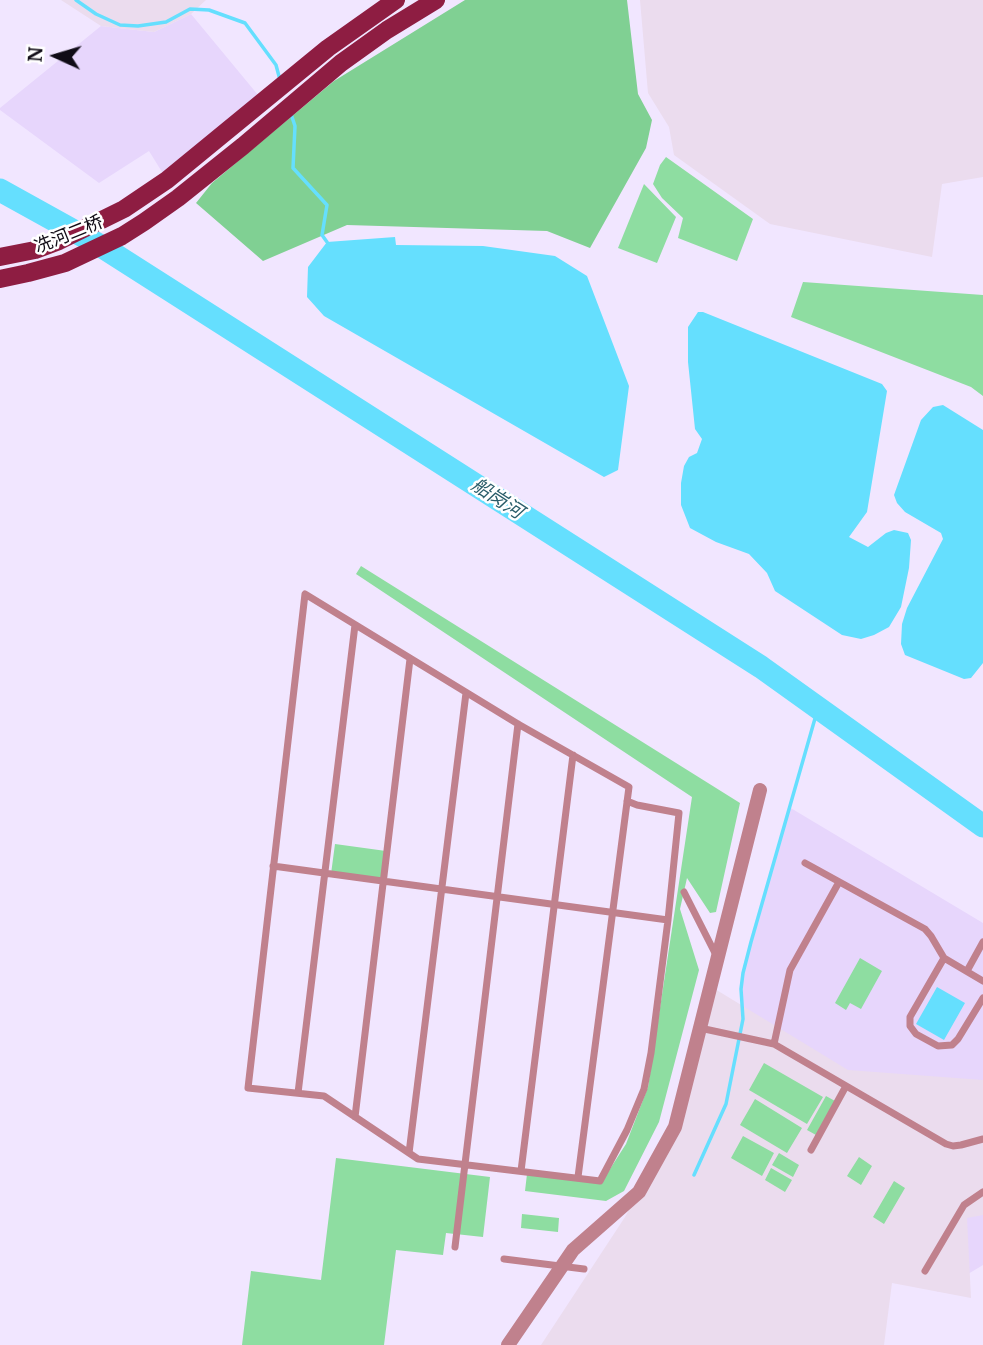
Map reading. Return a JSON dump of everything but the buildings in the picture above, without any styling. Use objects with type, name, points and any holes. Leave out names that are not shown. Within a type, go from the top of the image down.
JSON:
[{"type":"main road","name":"冼河二桥","points":[[4,279],[65,263],[112,241],[144,222],[243,146],[319,81],[387,30],[436,0]]},
{"type":"main road","name":"冼河二桥","points":[[0,257],[59,242],[124,209],[166,180],[299,72],[390,3]]},
{"type":"street","points":[[508,1345],[573,1250],[639,1192],[675,1127],[760,790]]},
{"type":"lane","points":[[578,1177],[613,912],[627,801],[629,787],[518,724],[304,594],[248,1088],[324,1096],[418,1159],[600,1181],[627,1130],[644,1089],[668,920],[679,813],[627,801]]},
{"type":"lane","points":[[298,1093],[355,625]]},
{"type":"lane","points":[[355,1117],[411,659]]},
{"type":"lane","points":[[409,1153],[466,693]]},
{"type":"lane","points":[[455,1247],[518,724]]},
{"type":"lane","points":[[521,1171],[573,755]]},
{"type":"lane","points":[[805,863],[925,929],[944,958],[983,981]]},
{"type":"lane","points":[[273,866],[668,920]]},
{"type":"lane","points":[[774,1044],[790,970],[839,882]]},
{"type":"lane","points":[[684,892],[717,957]]},
{"type":"lane","points":[[967,971],[983,942]]},
{"type":"lane","points":[[944,958],[910,1017],[910,1026],[916,1034],[938,1046],[952,1045],[983,998]]},
{"type":"lane","points":[[699,1028],[774,1044],[946,1144],[961,1145],[983,1139]]},
{"type":"lane","points":[[811,1150],[846,1086]]},
{"type":"lane","points":[[925,1271],[964,1205],[983,1192]]},
{"type":"lane","points":[[503,1259],[584,1269]]},
{"type":"shaded area","points":[[61,0],[206,0],[191,14],[154,32],[101,26]]},
{"type":"shaded area","points":[[640,0],[983,0],[983,177],[942,184],[932,257],[770,224],[674,155],[669,127],[648,93]]},
{"type":"shaded area","points":[[191,14],[263,101],[167,180],[149,151],[99,183],[0,110],[101,26],[154,32]]},
{"type":"shaded area","points":[[789,807],[983,923],[983,1265],[938,1292],[743,1019],[743,973]]},
{"type":"shaded area","points":[[710,986],[848,1070],[983,1080],[983,1215],[967,1218],[971,1298],[892,1283],[884,1345],[541,1345],[625,1217],[675,1127]]},
{"type":"green space","points":[[465,0],[627,0],[638,94],[652,120],[646,148],[590,248],[547,231],[347,225],[263,261],[196,203],[212,183],[334,81]]},
{"type":"green space","points":[[666,157],[753,219],[737,261],[678,238],[683,218],[662,198],[653,184]]},
{"type":"green space","points":[[644,184],[676,217],[657,263],[618,248]]},
{"type":"green space","points":[[803,282],[983,295],[983,396],[971,387],[791,317]]},
{"type":"green space","points":[[361,566],[740,803],[716,912],[710,913],[687,878],[680,909],[699,970],[659,1122],[624,1191],[606,1201],[525,1191],[527,1174],[601,1183],[626,1144],[648,1087],[692,797],[356,574]]},
{"type":"green space","points":[[335,844],[386,851],[382,881],[331,874]]},
{"type":"green space","points":[[860,958],[882,971],[861,1009],[850,1003],[846,1010],[835,1003]]},
{"type":"green space","points":[[764,1063],[823,1097],[807,1124],[749,1090]]},
{"type":"green space","points":[[826,1096],[835,1101],[816,1135],[807,1130]]},
{"type":"green space","points":[[755,1099],[802,1128],[787,1153],[740,1125]]},
{"type":"green space","points":[[743,1136],[774,1153],[762,1176],[731,1158]]},
{"type":"green space","points":[[779,1153],[799,1165],[793,1177],[772,1165]]},
{"type":"green space","points":[[859,1157],[872,1166],[861,1185],[847,1176]]},
{"type":"green space","points":[[336,1158],[490,1177],[483,1237],[446,1233],[443,1255],[396,1250],[384,1345],[242,1345],[251,1271],[321,1280]]},
{"type":"green space","points":[[771,1168],[792,1180],[785,1192],[765,1180]]},
{"type":"green space","points":[[894,1181],[905,1188],[884,1224],[873,1217]]},
{"type":"green space","points":[[522,1214],[559,1218],[558,1232],[521,1228]]},
{"type":"water","points":[[395,237],[396,245],[483,246],[555,256],[587,276],[629,386],[618,470],[604,477],[324,316],[307,297],[308,267],[327,242]]},
{"type":"water","points":[[698,312],[882,384],[887,391],[867,512],[849,537],[868,547],[894,530],[908,533],[911,540],[909,568],[901,607],[889,627],[861,639],[842,635],[775,591],[767,573],[749,554],[716,542],[690,528],[681,505],[681,483],[684,466],[689,457],[697,453],[702,439],[695,429],[688,362],[688,327]]},
{"type":"water","points":[[943,405],[983,430],[983,663],[971,678],[964,679],[905,655],[901,644],[902,624],[907,608],[943,539],[941,533],[905,512],[894,495],[921,420],[933,407]]},
{"type":"water","points":[[937,987],[965,1003],[944,1040],[916,1024]]},
{"type":"waterway","points":[[76,0],[96,14],[120,25],[138,26],[166,22],[190,9],[209,10],[245,23],[276,65],[280,80]]},
{"type":"waterway","points":[[291,114],[295,126],[293,168],[327,205],[322,235],[327,242]]},
{"type":"waterway","name":"船岗河","points":[[0,190],[101,246],[761,667],[983,826]]},
{"type":"waterway","points":[[694,1175],[726,1104],[743,1019],[743,973],[818,708]]}]
